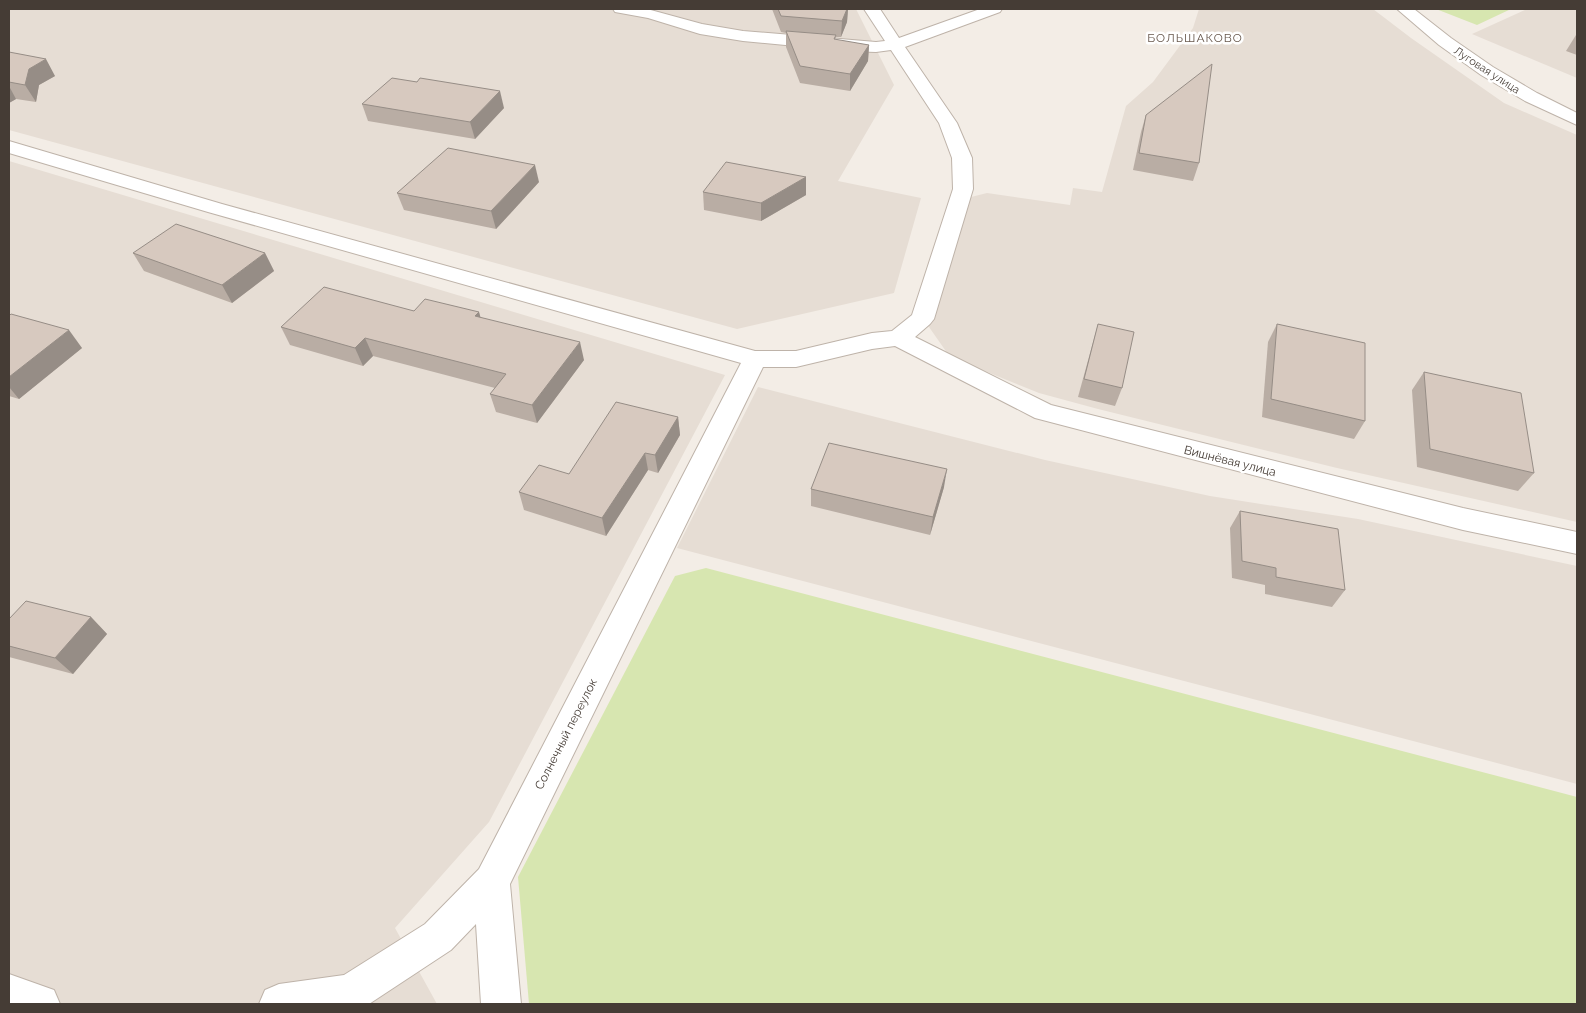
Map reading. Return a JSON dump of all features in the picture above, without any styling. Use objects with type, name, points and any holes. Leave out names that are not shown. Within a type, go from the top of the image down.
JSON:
[{"type":"street","points":[[621,9],[650,14],[700,29],[743,36],[876,47],[897,44],[994,9]]},
{"type":"street","points":[[9,147],[215,208],[755,359],[796,359],[872,341],[898,338],[922,319],[963,189],[962,158],[948,123],[872,9]]},
{"type":"street","name":"Луговая улица","points":[[1405,9],[1438,38],[1528,96],[1577,120]]},
{"type":"street","name":"Вишнёвая улица","points":[[898,338],[1044,412],[1462,519],[1577,543]]},
{"type":"street","name":"Солнечный переулок","points":[[279,1004],[350,994],[438,937],[492,882],[755,359]]},
{"type":"street","points":[[492,882],[500,1004]]},
{"type":"street","points":[[9,994],[40,1004]]},
{"type":"shaded area","points":[[9,9],[856,9],[894,85],[838,181],[921,198],[894,293],[737,329],[9,130]]},
{"type":"shaded area","points":[[1199,9],[1373,9],[1504,103],[1577,135],[1577,522],[1337,468],[1098,409],[1039,393],[950,357],[929,327],[971,197],[987,193],[1070,205],[1073,188],[1102,192],[1126,106],[1153,82],[1193,28]]},
{"type":"shaded area","points":[[1527,9],[1577,9],[1577,78],[1472,34]]},
{"type":"shaded area","points":[[9,161],[725,375],[489,822],[395,928],[437,1004],[9,1004]]},
{"type":"shaded area","points":[[758,387],[1045,460],[1210,496],[1358,519],[1577,566],[1577,784],[677,548]]},
{"type":"green space","points":[[1436,9],[1511,9],[1477,25]]},
{"type":"green space","points":[[706,568],[1577,797],[1577,1004],[529,1004],[518,877],[675,576]]},
{"type":"building","points":[[778,9],[847,9],[842,21],[781,16]]},
{"type":"building","points":[[786,31],[836,35],[834,39],[869,45],[850,74],[800,66]]},
{"type":"building","points":[[9,52],[46,59],[29,69],[25,85],[9,82]]},
{"type":"building","points":[[1212,64],[1199,163],[1139,153],[1146,115]]},
{"type":"building","points":[[392,78],[417,82],[420,78],[500,91],[470,122],[362,104]]},
{"type":"building","points":[[448,148],[535,165],[491,211],[397,193]]},
{"type":"building","points":[[726,162],[806,177],[761,203],[703,192]]},
{"type":"building","points":[[176,224],[265,253],[222,285],[133,253]]},
{"type":"building","points":[[324,287],[414,311],[425,299],[479,312],[475,316],[580,342],[532,405],[490,394],[506,374],[365,338],[355,348],[281,327]]},
{"type":"building","points":[[11,314],[69,330],[9,377],[9,316]]},
{"type":"building","points":[[1098,324],[1134,332],[1122,388],[1084,379]]},
{"type":"building","points":[[1277,324],[1365,343],[1365,421],[1271,399]]},
{"type":"building","points":[[1424,372],[1521,393],[1534,473],[1430,449]]},
{"type":"building","points":[[616,402],[678,417],[655,455],[645,453],[602,518],[519,492],[539,465],[569,474]]},
{"type":"building","points":[[829,443],[947,469],[933,517],[811,489]]},
{"type":"building","points":[[1240,511],[1338,529],[1345,590],[1276,577],[1276,568],[1242,561]]},
{"type":"building","points":[[26,601],[91,617],[55,658],[9,646],[9,619]]},
{"type":"district","name":"БОЛЬШАКОВО","points":[[1195,38]]}]
